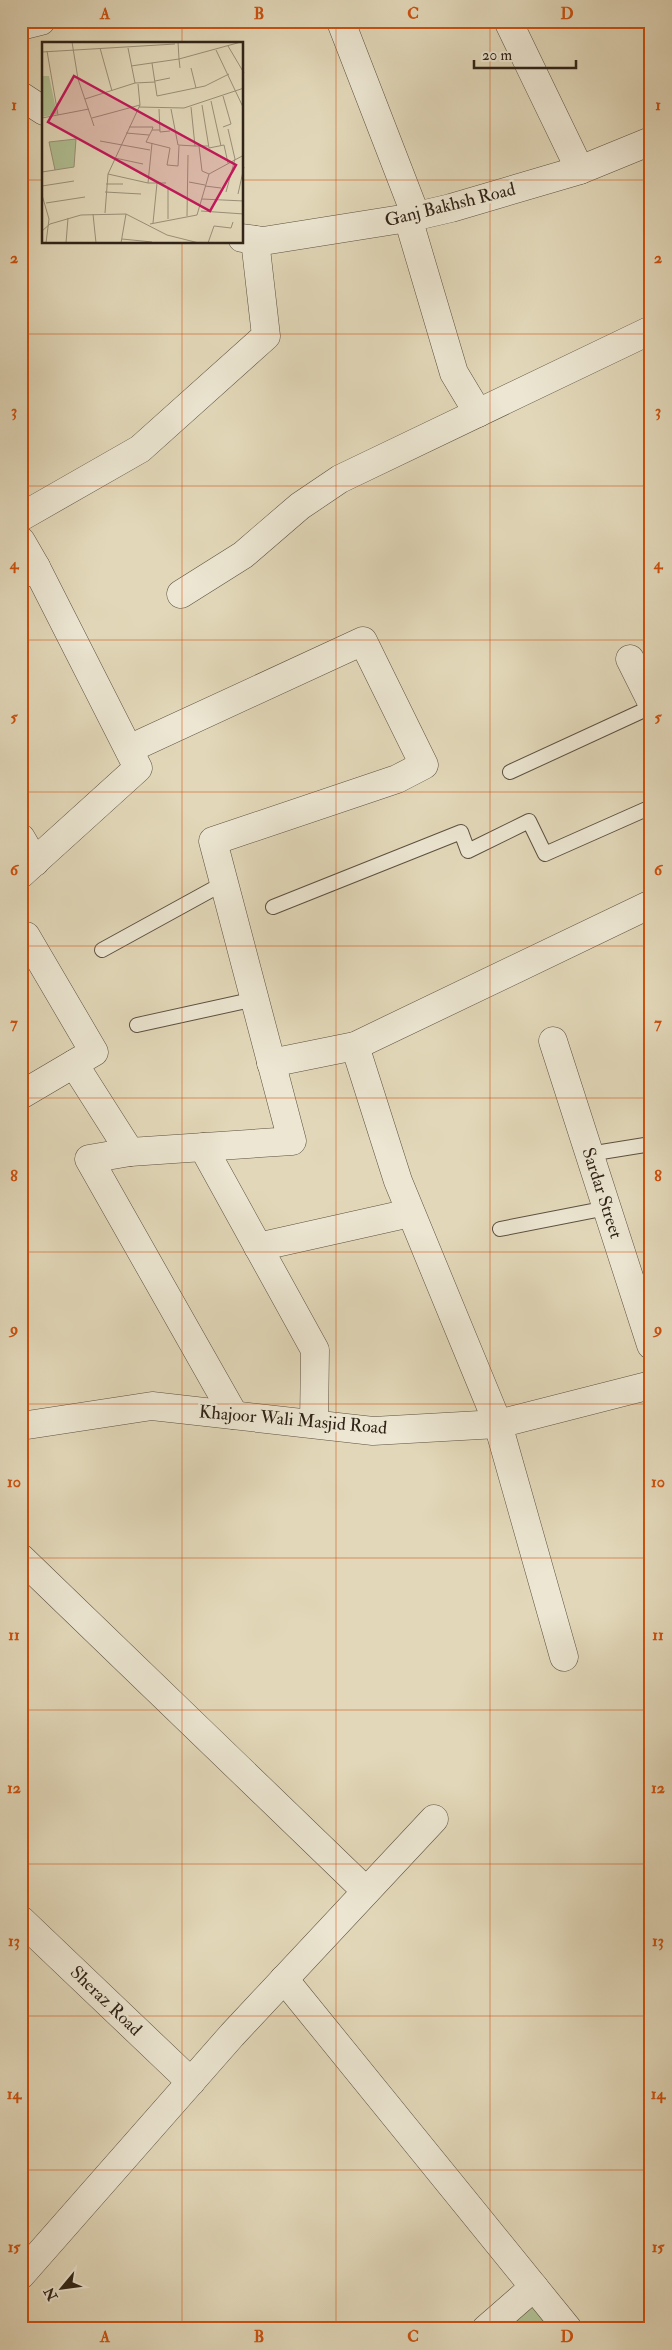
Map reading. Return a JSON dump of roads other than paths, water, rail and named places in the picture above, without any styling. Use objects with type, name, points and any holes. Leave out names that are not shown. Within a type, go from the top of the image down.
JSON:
[{"type":"street","points":[[21,26],[41,21]]},
{"type":"street","points":[[508,21],[580,170]]},
{"type":"street","points":[[341,22],[412,217],[454,373],[478,413]]},
{"type":"street","points":[[21,96],[42,110]]},
{"type":"street","name":"Ganj Bakhsh Road","points":[[249,239],[263,241],[412,217],[451,208],[580,170],[651,141]]},
{"type":"street","points":[[21,517],[140,449],[266,336],[249,239]]},
{"type":"street","points":[[181,594],[242,555],[300,506],[340,478],[651,330]]},
{"type":"street","points":[[21,541],[29,571],[138,768],[28,868],[21,838]]},
{"type":"street","points":[[129,749],[363,640],[424,765],[397,780],[213,841],[292,1141],[130,1152],[89,1159],[234,1415]]},
{"type":"street","points":[[630,659],[651,701]]},
{"type":"street","points":[[271,1064],[356,1046],[651,904]]},
{"type":"street","points":[[21,1095],[94,1052],[26,936]]},
{"type":"street","name":"Sardar Street","points":[[553,1041],[651,1345]]},
{"type":"street","points":[[356,1046],[398,1181],[410,1213],[498,1424],[564,1657]]},
{"type":"street","points":[[74,1064],[130,1152]]},
{"type":"street","points":[[203,1147],[315,1350],[314,1424]]},
{"type":"street","points":[[258,1246],[410,1213]]},
{"type":"street","name":"Khajoor Wali Masjid Road","points":[[21,1426],[152,1406],[373,1431],[498,1424],[651,1385]]},
{"type":"street","points":[[21,1558],[366,1891]]},
{"type":"street","points":[[21,2275],[284,1979],[434,1819]]},
{"type":"street","name":"Sheraz Road","points":[[21,1920],[191,2082]]},
{"type":"street","points":[[284,1979],[568,2329]]},
{"type":"street","points":[[486,2329],[534,2286]]},
{"type":"lane","points":[[510,772],[651,707]]},
{"type":"lane","points":[[274,907],[461,832],[468,851],[529,821],[545,854],[651,807]]},
{"type":"lane","points":[[102,950],[224,883]]},
{"type":"lane","points":[[138,1025],[254,999]]},
{"type":"lane","points":[[589,1154],[651,1144]]},
{"type":"lane","points":[[500,1229],[607,1208]]}]
